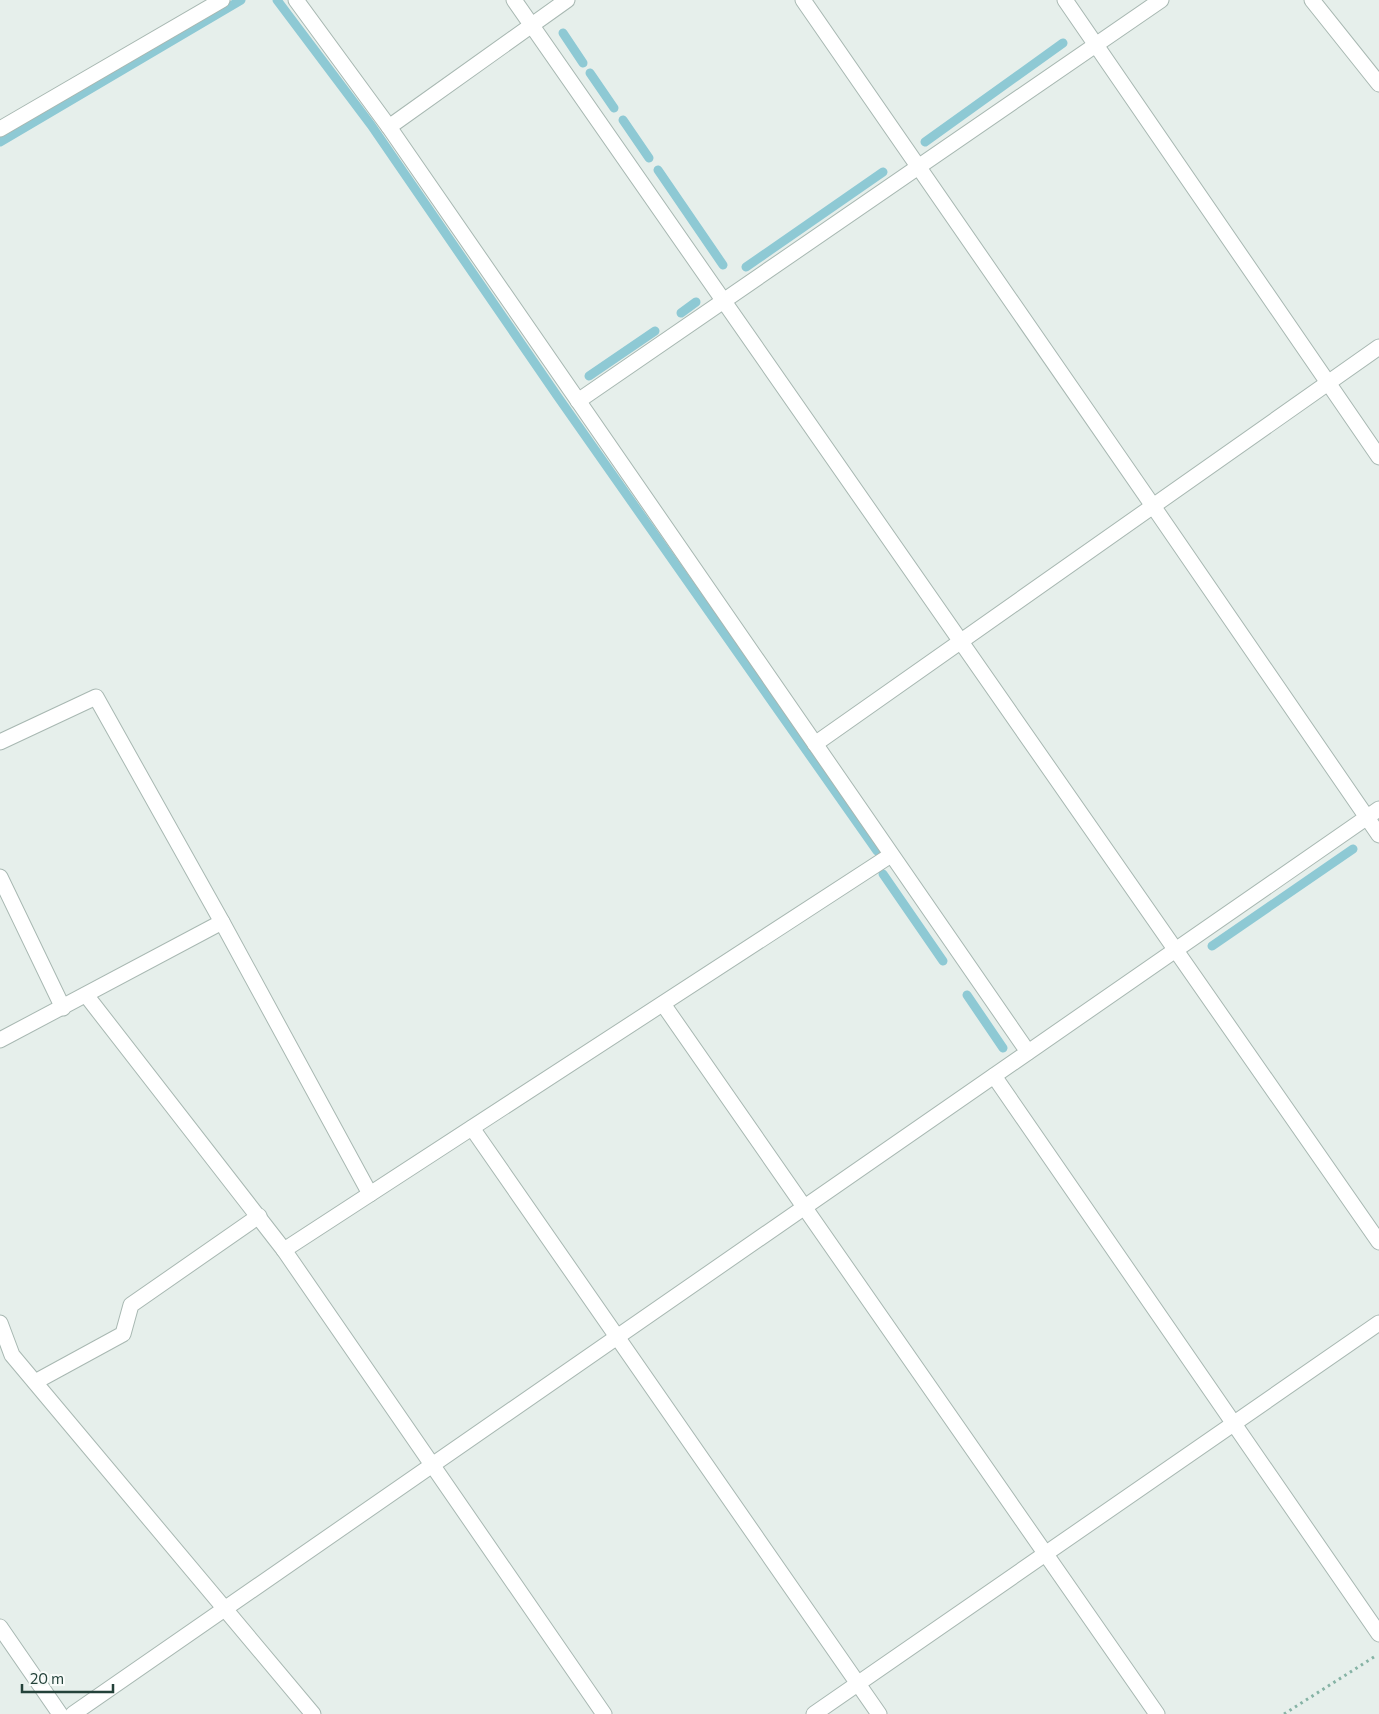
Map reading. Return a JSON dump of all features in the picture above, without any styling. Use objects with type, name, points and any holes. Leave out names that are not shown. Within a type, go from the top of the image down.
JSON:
[{"type":"street","points":[[0,129],[222,0]]},
{"type":"street","points":[[296,0],[389,127],[1028,1052]]},
{"type":"street","points":[[514,0],[1379,1242]]},
{"type":"street","points":[[389,127],[567,0]]},
{"type":"street","points":[[802,0],[1154,506],[1373,813],[1379,835]]},
{"type":"street","points":[[1065,0],[1379,457]]},
{"type":"street","points":[[578,401],[1160,0]]},
{"type":"street","points":[[1312,0],[1379,84]]},
{"type":"street","points":[[815,744],[1379,347]]},
{"type":"street","points":[[0,742],[96,697],[222,922],[370,1194]]},
{"type":"street","points":[[73,1714],[1373,813]]},
{"type":"street","points":[[284,1250],[891,855]]},
{"type":"street","points":[[0,877],[63,1008]]},
{"type":"street","points":[[0,1040],[86,996],[222,922]]},
{"type":"street","points":[[86,996],[284,1250],[604,1714]]},
{"type":"street","points":[[663,1004],[1158,1714]]},
{"type":"street","points":[[994,1076],[1379,1634]]},
{"type":"street","points":[[472,1128],[879,1714]]},
{"type":"street","points":[[35,1382],[123,1334],[131,1305],[259,1216]]},
{"type":"street","points":[[0,1323],[6,1357],[35,1382],[313,1714]]},
{"type":"street","points":[[814,1714],[1379,1323]]},
{"type":"street","points":[[0,1627],[60,1714]]},
{"type":"path","points":[[1284,1714],[1379,1654]]},
{"type":"waterway","points":[[0,142],[241,0]]},
{"type":"waterway","points":[[277,0],[371,125],[558,397],[877,851]]},
{"type":"waterway","points":[[563,33],[583,63]]},
{"type":"waterway","points":[[925,142],[1063,43]]},
{"type":"waterway","points":[[590,73],[614,108]]},
{"type":"waterway","points":[[623,120],[649,158]]},
{"type":"waterway","points":[[658,170],[723,265]]},
{"type":"waterway","points":[[746,267],[883,172]]},
{"type":"waterway","points":[[681,313],[696,302]]},
{"type":"waterway","points":[[589,376],[655,331]]},
{"type":"waterway","points":[[1212,946],[1353,849]]},
{"type":"waterway","points":[[883,874],[943,961]]},
{"type":"waterway","points":[[967,995],[1003,1048]]}]
